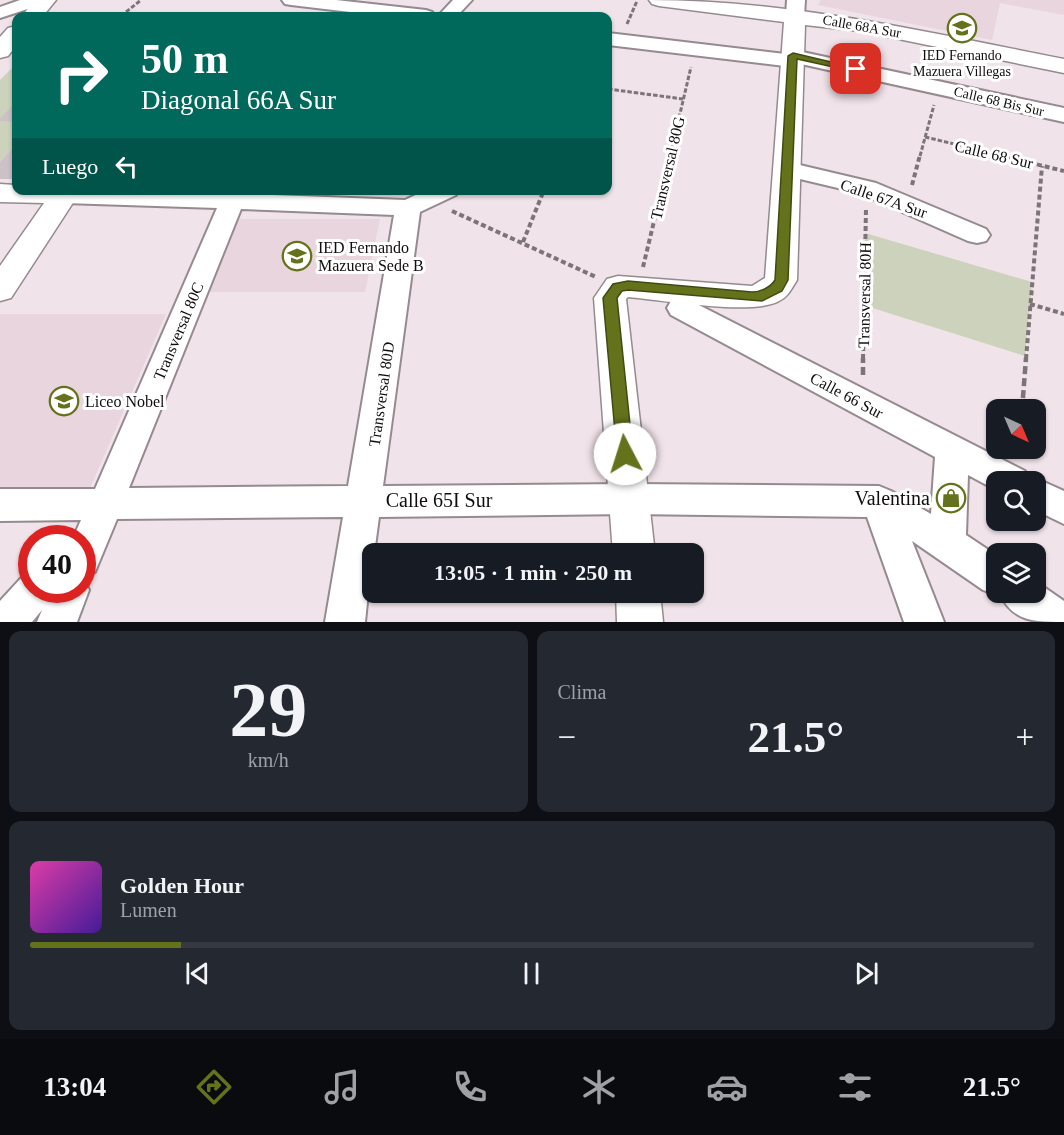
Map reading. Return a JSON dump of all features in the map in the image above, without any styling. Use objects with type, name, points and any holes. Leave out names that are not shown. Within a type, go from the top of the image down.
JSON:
[{"type":"street","points":[[0,13],[37,0]]},
{"type":"street","points":[[36,12],[46,0]]},
{"type":"street","points":[[291,0],[316,1],[397,12]]},
{"type":"street","points":[[451,12],[463,0]]},
{"type":"street","name":"Calle 68A Sur","points":[[659,0],[796,8],[884,29],[1064,66]]},
{"type":"street","points":[[304,12],[316,1]]},
{"type":"street","points":[[633,543],[610,298],[628,287],[740,297],[762,296],[770,293],[781,280],[796,8]]},
{"type":"street","name":"Calle 68 Bis Sur","points":[[612,39],[793,58],[940,87],[1064,116]]},
{"type":"street","name":"Calle 67A Sur","points":[[787,169],[867,188],[907,203],[977,235]]},
{"type":"street","points":[[0,290],[64,195],[231,202],[428,200]]},
{"type":"street","name":"Transversal 80D","points":[[345,622],[365,501],[428,200]]},
{"type":"street","name":"Transversal 80C","points":[[96,528],[231,202]]},
{"type":"street","name":"Calle 66 Sur","points":[[681,308],[993,471]]},
{"type":"street","points":[[947,543],[952,450]]},
{"type":"street","name":"Calle 65I Sur","points":[[0,505],[630,499],[879,502]]},
{"type":"street","points":[[1046,499],[1064,508]]},
{"type":"street","points":[[879,502],[947,543],[986,570]]},
{"type":"street","points":[[879,502],[924,622]]},
{"type":"street","points":[[88,525],[106,504]]},
{"type":"street","points":[[8,622],[24,603]]},
{"type":"street","points":[[57,622],[65,603]]},
{"type":"street","points":[[639,603],[640,622]]},
{"type":"street","points":[[1034,603],[1061,622]]},
{"type":"path","points":[[126,12],[141,0]]},
{"type":"path","name":"Transversal 80G","points":[[628,287],[683,99],[695,49]]},
{"type":"path","points":[[907,203],[940,87]]},
{"type":"path","points":[[612,90],[683,99]]},
{"type":"path","name":"Calle 68 Sur","points":[[925,137],[1064,171]]},
{"type":"path","points":[[1023,399],[1042,166]]},
{"type":"path","name":"Transversal 80H","points":[[862,403],[867,188]]},
{"type":"path","points":[[522,243],[542,195]]},
{"type":"path","points":[[428,200],[522,243],[628,287]]},
{"type":"path","points":[[1030,304],[1064,314]]},
{"type":"shaded area","name":"IED Fernando Mazuera Villegas","points":[[821,0],[1064,0],[1064,15],[1000,3],[992,40],[818,5]]},
{"type":"shaded area","name":"IED Fernando Mazuera Sede B","points":[[236,219],[380,219],[365,292],[207,292]]},
{"type":"shaded area","name":"Liceo Nobel","points":[[0,314],[166,314],[90,488],[0,489]]},
{"type":"green space","points":[[12,68],[12,150],[0,162],[0,80]]},
{"type":"green space","points":[[865,233],[1032,282],[1025,356],[863,305]]},
{"type":"building","points":[[12,107],[12,122],[0,121],[0,118]]},
{"type":"building","points":[[12,150],[12,179],[0,179],[0,162]]},
{"type":"place","name":"IED Fernando Mazuera Villegas","points":[[962,28]]},
{"type":"place","name":"IED Fernando Mazuera Sede B","points":[[297,256]]},
{"type":"place","name":"Liceo Nobel","points":[[64,401]]},
{"type":"place","name":"Valentina","points":[[951,498]]},
{"type":"route","points":[[625,454],[610,298],[613,292],[618,287],[628,286],[752,297],[762,296],[777,288],[781,280],[793,56],[856,69]]}]
